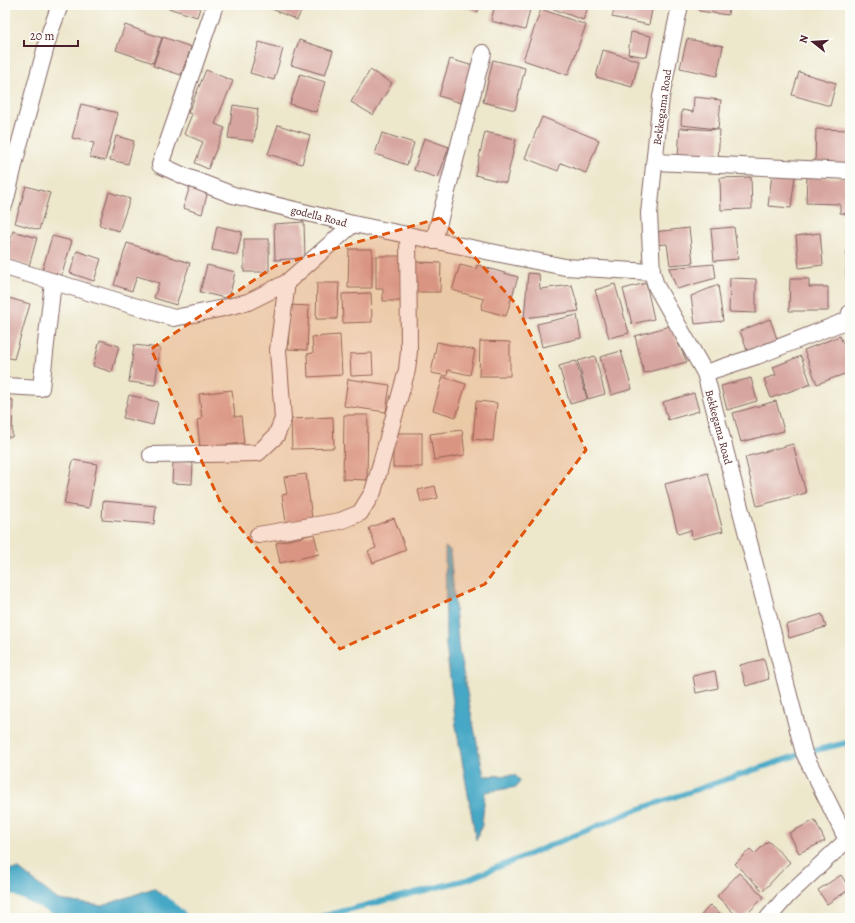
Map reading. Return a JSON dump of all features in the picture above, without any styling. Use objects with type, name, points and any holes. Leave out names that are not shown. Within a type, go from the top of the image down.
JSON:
[{"type":"street","points":[[5,203],[50,32],[60,5]]},
{"type":"street","name":"godella Road","points":[[214,5],[160,165],[233,195],[353,224],[565,267],[652,272]]},
{"type":"street","name":"Bekkegama Road","points":[[680,5],[662,97],[649,214],[652,272],[656,286],[705,374],[804,753],[848,842]]},
{"type":"street","points":[[434,241],[483,53]]},
{"type":"street","points":[[655,162],[850,171]]},
{"type":"street","points":[[5,267],[174,318],[248,302],[286,283],[353,224]]},
{"type":"street","points":[[258,535],[340,521],[360,513],[373,492],[407,370],[409,351],[408,235]]},
{"type":"street","points":[[5,386],[41,388],[53,282]]},
{"type":"street","points":[[151,455],[258,452],[276,436],[284,420],[278,350],[286,283]]},
{"type":"street","points":[[705,374],[757,356],[848,320],[850,313]]},
{"type":"street","points":[[768,918],[787,896],[848,842]]},
{"type":"highlighted area","points":[[440,218],[516,304],[586,450],[485,584],[340,649],[222,506],[151,349],[275,266]]},
{"type":"water","points":[[445,547],[450,550],[459,652],[484,776],[515,775],[520,780],[517,787],[485,792],[482,825],[476,840],[456,726],[446,646]]},
{"type":"water","points":[[19,869],[58,900],[102,906],[154,888],[187,918],[154,918],[143,914],[67,918],[5,888],[5,870]]},
{"type":"building","points":[[165,5],[201,5],[197,17],[165,7]]},
{"type":"building","points":[[263,5],[304,5],[297,20]]},
{"type":"building","points":[[459,5],[480,5],[478,12]]},
{"type":"building","points":[[495,5],[531,5],[525,30],[491,21]]},
{"type":"building","points":[[543,5],[589,5],[583,20]]},
{"type":"building","points":[[615,5],[653,5],[649,25],[612,17]]},
{"type":"building","points":[[699,5],[729,5],[728,15],[699,11]]},
{"type":"building","points":[[541,9],[586,25],[568,75],[523,60]]},
{"type":"building","points":[[125,25],[162,38],[153,63],[116,50]]},
{"type":"building","points":[[631,32],[651,36],[647,57],[628,54]]},
{"type":"building","points":[[163,37],[191,47],[181,75],[153,66]]},
{"type":"building","points":[[687,39],[723,46],[717,76],[680,68]]},
{"type":"building","points":[[299,40],[333,51],[325,75],[291,65]]},
{"type":"building","points":[[259,42],[283,49],[274,80],[250,73]]},
{"type":"building","points":[[603,50],[639,61],[632,87],[596,77]]},
{"type":"building","points":[[450,59],[473,66],[461,103],[439,96]]},
{"type":"building","points":[[493,60],[525,68],[515,110],[483,102]]},
{"type":"building","points":[[206,70],[233,81],[215,124],[225,128],[208,169],[195,163],[203,142],[184,134],[192,114],[188,113]]},
{"type":"building","points":[[370,70],[392,83],[373,115],[351,102]]},
{"type":"building","points":[[799,72],[836,83],[830,106],[792,95]]},
{"type":"building","points":[[300,74],[325,82],[316,112],[290,104]]},
{"type":"building","points":[[694,97],[721,100],[718,129],[681,125],[682,110],[693,112]]},
{"type":"building","points":[[81,104],[118,113],[105,161],[90,157],[94,143],[72,138]]},
{"type":"building","points":[[233,105],[258,109],[254,141],[228,138]]},
{"type":"building","points":[[542,117],[599,140],[586,173],[561,163],[558,171],[525,158]]},
{"type":"building","points":[[278,125],[310,135],[302,164],[268,154]]},
{"type":"building","points":[[680,128],[720,130],[718,159],[678,157]]},
{"type":"building","points":[[816,129],[850,130],[849,164],[815,163]]},
{"type":"building","points":[[485,132],[516,139],[506,183],[475,175]]},
{"type":"building","points":[[382,133],[414,143],[407,165],[375,154]]},
{"type":"building","points":[[116,136],[134,141],[128,164],[110,160]]},
{"type":"building","points":[[424,138],[449,147],[438,178],[414,170]]},
{"type":"building","points":[[772,174],[795,176],[791,208],[768,206]]},
{"type":"building","points":[[751,177],[752,209],[721,210],[720,178]]},
{"type":"building","points":[[807,177],[850,178],[850,214],[840,213],[840,204],[806,203]]},
{"type":"building","points":[[26,186],[50,193],[39,230],[15,223]]},
{"type":"building","points":[[190,186],[208,191],[202,214],[183,208]]},
{"type":"building","points":[[109,192],[130,199],[119,231],[99,225]]},
{"type":"building","points":[[304,222],[305,258],[275,260],[274,224]]},
{"type":"building","points":[[217,226],[242,232],[237,255],[212,250]]},
{"type":"building","points":[[734,227],[738,259],[714,261],[711,229]]},
{"type":"building","points":[[689,228],[693,263],[670,265],[667,244],[655,245],[654,232]]},
{"type":"building","points":[[13,231],[37,238],[29,266],[5,259]]},
{"type":"building","points":[[847,231],[850,231],[850,278],[846,278]]},
{"type":"building","points":[[820,233],[823,265],[799,268],[796,236]]},
{"type":"building","points":[[52,236],[72,241],[61,277],[42,271]]},
{"type":"building","points":[[244,239],[269,239],[269,272],[244,272]]},
{"type":"building","points":[[127,243],[190,263],[176,305],[154,298],[159,283],[137,276],[132,291],[114,285]]},
{"type":"building","points":[[349,249],[372,249],[372,288],[348,288]]},
{"type":"building","points":[[77,251],[101,259],[94,281],[70,273]]},
{"type":"building","points":[[376,256],[401,256],[401,301],[383,301],[383,289],[376,289]]},
{"type":"building","points":[[416,262],[441,263],[440,292],[414,292]]},
{"type":"building","points":[[714,264],[716,278],[677,289],[669,268]]},
{"type":"building","points":[[207,265],[235,272],[229,299],[200,292]]},
{"type":"building","points":[[460,265],[476,269],[477,265],[518,277],[506,316],[481,309],[484,299],[452,290]]},
{"type":"building","points":[[528,273],[539,274],[540,289],[572,285],[579,311],[524,318]]},
{"type":"building","points":[[730,278],[756,279],[756,313],[729,312]]},
{"type":"building","points":[[790,279],[809,279],[809,287],[828,287],[828,311],[789,311]]},
{"type":"building","points":[[317,283],[339,283],[337,319],[316,319]]},
{"type":"building","points":[[646,283],[654,319],[632,324],[623,289]]},
{"type":"building","points":[[615,284],[629,333],[609,338],[595,290]]},
{"type":"building","points":[[718,285],[723,321],[695,324],[691,296]]},
{"type":"building","points":[[371,293],[372,322],[343,323],[342,294]]},
{"type":"building","points":[[5,297],[30,304],[14,359],[5,357]]},
{"type":"building","points":[[290,305],[309,306],[307,350],[288,349]]},
{"type":"building","points":[[577,315],[581,338],[542,347],[537,324]]},
{"type":"building","points":[[770,319],[778,342],[748,353],[740,331]]},
{"type":"building","points":[[670,326],[687,362],[644,373],[635,336]]},
{"type":"building","points":[[340,335],[342,375],[308,377],[307,354],[313,353],[312,337]]},
{"type":"building","points":[[840,336],[850,362],[850,372],[817,384],[804,350]]},
{"type":"building","points":[[100,340],[119,346],[112,372],[93,366]]},
{"type":"building","points":[[480,341],[510,342],[510,376],[479,376]]},
{"type":"building","points":[[437,342],[475,350],[470,375],[448,370],[447,376],[431,373]]},
{"type":"building","points":[[134,345],[160,348],[155,385],[129,382]]},
{"type":"building","points":[[621,351],[632,389],[611,395],[600,357]]},
{"type":"building","points":[[372,353],[373,375],[351,376],[350,354]]},
{"type":"building","points":[[595,356],[605,394],[588,399],[578,361]]},
{"type":"building","points":[[801,356],[811,384],[771,398],[764,379],[776,375],[773,367]]},
{"type":"building","points":[[576,361],[587,399],[570,404],[559,366]]},
{"type":"building","points":[[443,377],[466,384],[456,417],[433,410]]},
{"type":"building","points":[[751,378],[757,401],[727,410],[721,386]]},
{"type":"building","points":[[348,379],[390,385],[386,412],[344,406]]},
{"type":"building","points":[[232,390],[235,417],[241,416],[244,443],[200,448],[197,420],[202,419],[199,394]]},
{"type":"building","points":[[694,393],[699,411],[668,420],[663,402]]},
{"type":"building","points":[[129,395],[158,402],[153,425],[123,418]]},
{"type":"building","points":[[5,399],[13,400],[12,437],[5,437]]},
{"type":"building","points":[[476,401],[497,403],[493,441],[473,439]]},
{"type":"building","points":[[776,401],[784,431],[741,442],[733,413]]},
{"type":"building","points":[[344,415],[368,415],[367,480],[343,479]]},
{"type":"building","points":[[333,417],[334,448],[292,449],[291,419]]},
{"type":"building","points":[[462,430],[465,455],[434,460],[430,434]]},
{"type":"building","points":[[393,433],[422,433],[422,467],[393,467]]},
{"type":"building","points":[[793,444],[806,493],[757,506],[745,457]]},
{"type":"building","points":[[73,460],[97,464],[89,508],[64,504]]},
{"type":"building","points":[[173,462],[193,463],[192,484],[172,483]]},
{"type":"building","points":[[708,473],[723,531],[692,539],[691,530],[678,534],[665,484]]},
{"type":"building","points":[[306,474],[312,518],[286,522],[282,495],[287,494],[284,477]]},
{"type":"building","points":[[435,486],[438,498],[421,502],[418,490]]},
{"type":"building","points":[[103,501],[156,506],[154,524],[102,520]]},
{"type":"building","points":[[394,518],[406,550],[373,563],[368,551],[376,548],[369,528]]},
{"type":"building","points":[[314,534],[319,554],[280,563],[276,543]]},
{"type":"building","points":[[822,614],[826,627],[789,638],[786,625]]},
{"type":"building","points":[[764,659],[769,679],[746,686],[740,665]]},
{"type":"building","points":[[715,671],[718,688],[696,693],[693,676]]},
{"type":"building","points":[[815,820],[825,841],[799,853],[789,833]]},
{"type":"building","points":[[768,841],[790,862],[763,891],[735,864],[750,849],[755,854]]},
{"type":"building","points":[[739,873],[764,897],[743,918],[739,918],[717,896]]},
{"type":"building","points":[[841,875],[850,889],[827,904],[818,890]]},
{"type":"building","points":[[710,905],[725,918],[699,918]]},
{"type":"waterway","points":[[316,918],[469,879],[636,810],[804,753],[850,742]]},
{"type":"waterway","points":[[5,888],[67,918]]},
{"type":"waterway","points":[[158,899],[165,898],[187,918]]}]
